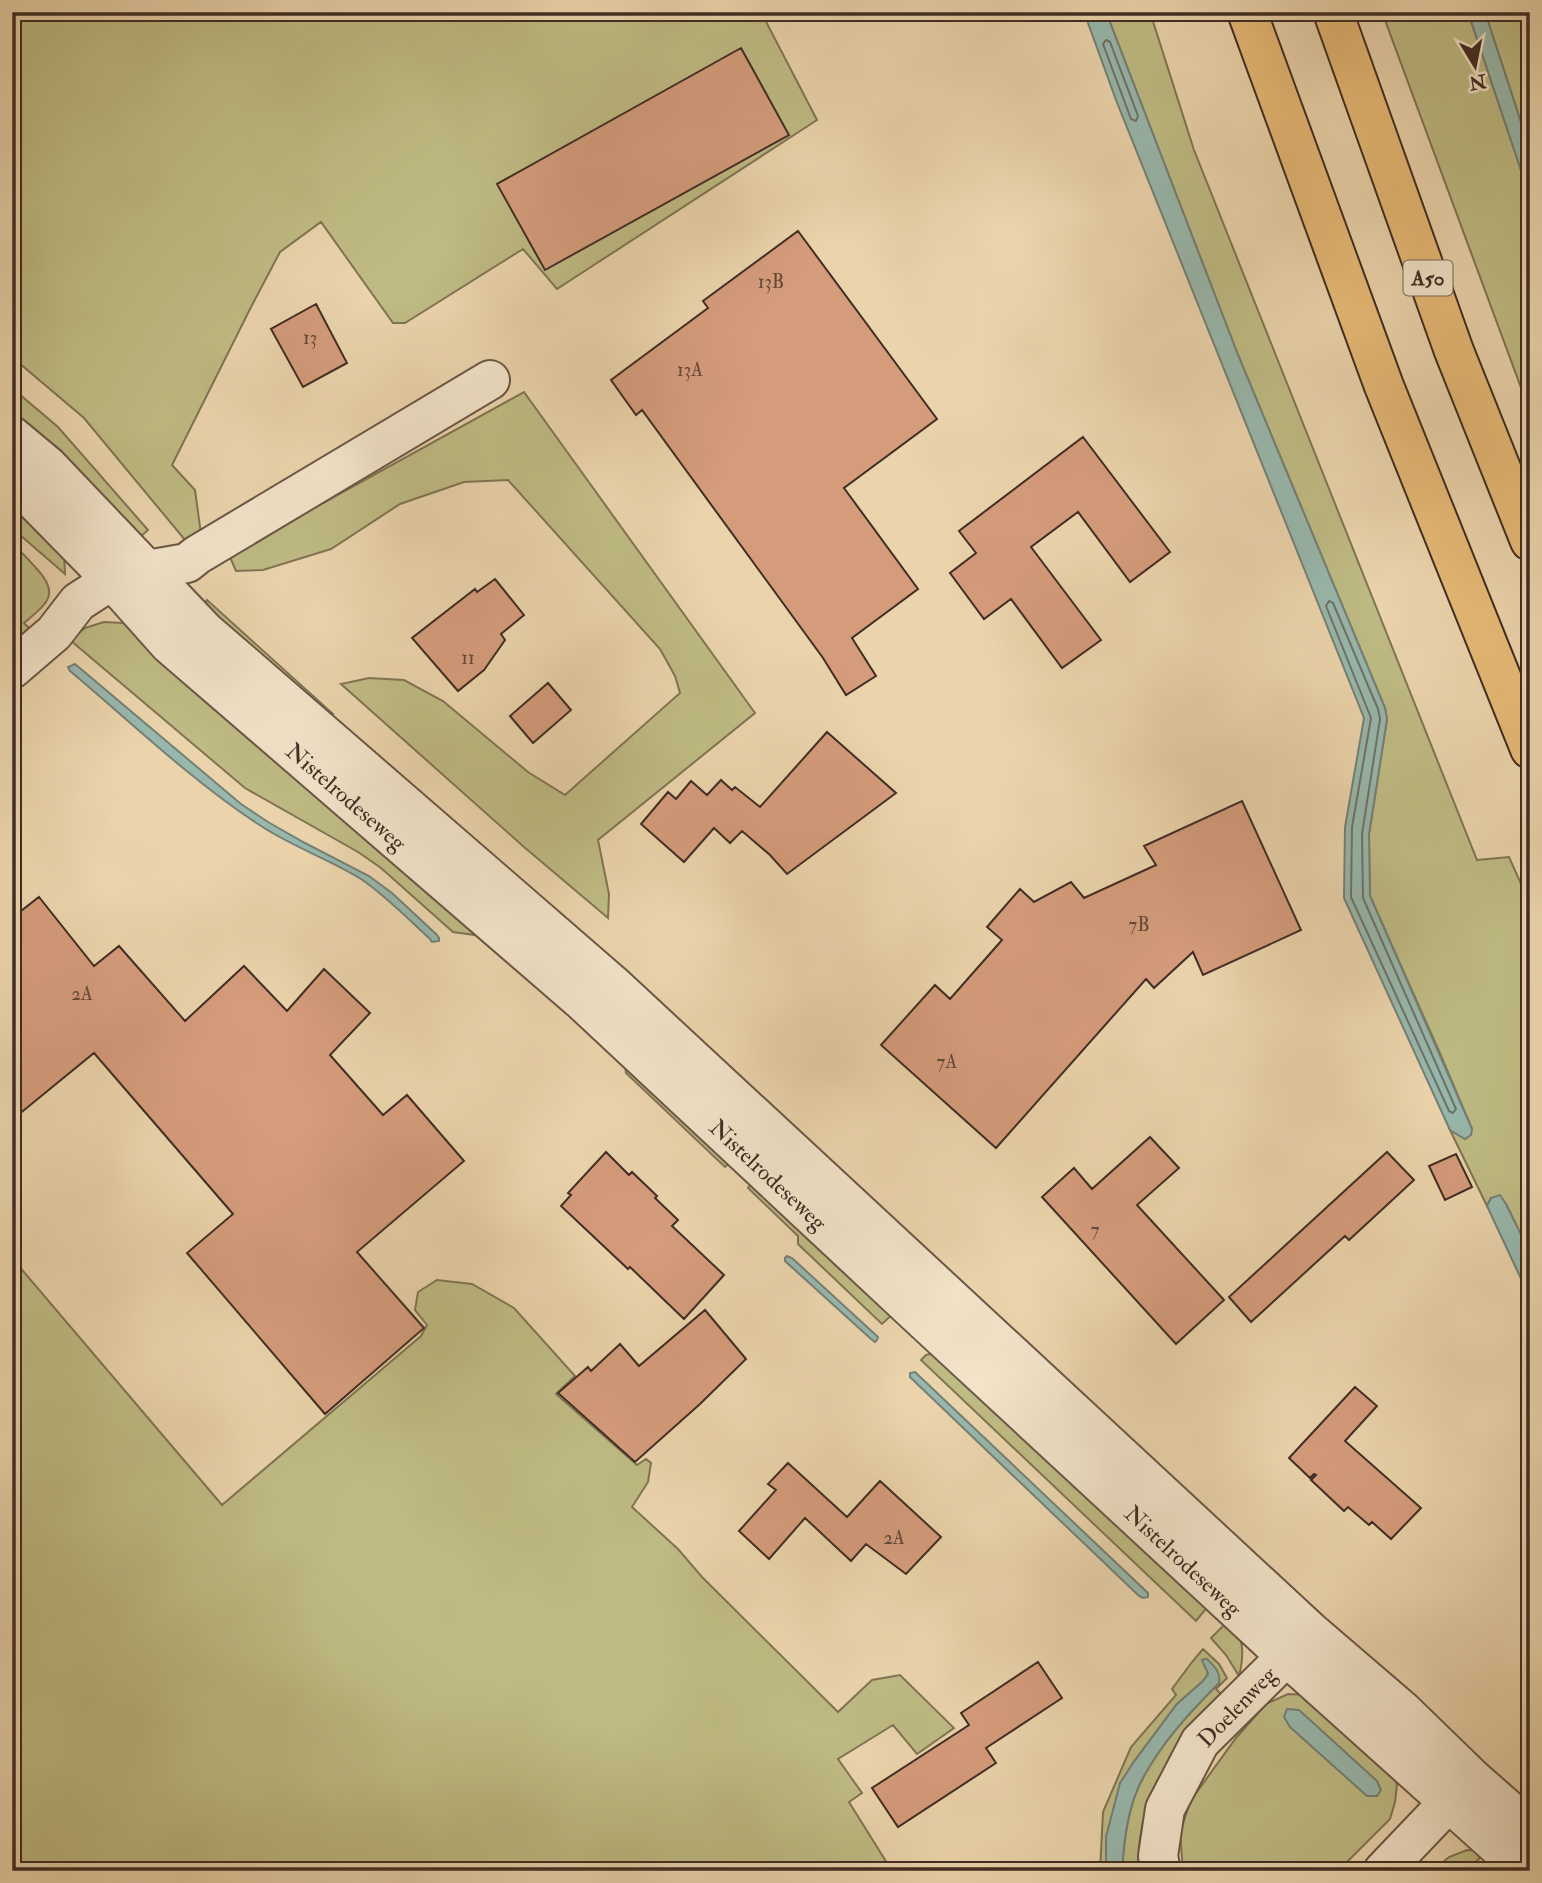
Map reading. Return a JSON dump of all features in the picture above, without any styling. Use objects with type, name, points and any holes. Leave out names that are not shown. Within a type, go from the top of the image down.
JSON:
[{"type":"highway","points":[[1247,12],[1384,386],[1530,749]]},
{"type":"highway","name":"A50","points":[[1333,12],[1454,351],[1530,541]]},
{"type":"street","points":[[12,669],[54,633],[78,602],[129,575],[187,563],[490,380]]},
{"type":"street","name":"Nistelrodeseweg","points":[[12,436],[48,466],[129,575],[169,643],[581,1000],[928,1325],[1299,1644],[1460,1790],[1503,1851],[1530,1866]]},
{"type":"street","name":"Nistelrodeseweg","points":[[12,478],[129,575]]},
{"type":"street","name":"Doelenweg","points":[[1161,1871],[1158,1856],[1165,1809],[1200,1742],[1299,1644]]},
{"type":"street","points":[[1383,1871],[1460,1790]]},
{"type":"street","name":"Nistelrodeseweg","points":[[1460,1790],[1530,1829]]},
{"type":"shaded area","points":[[12,12],[761,12],[817,120],[557,289],[523,249],[405,323],[393,323],[321,222],[280,252],[172,465],[195,490],[201,534],[185,540],[84,418],[12,357]]},
{"type":"shaded area","points":[[1106,12],[1150,12],[1194,150],[1477,860],[1509,857],[1530,904],[1530,1253],[1506,1204],[1491,1198],[1487,1206],[1450,1130],[1465,1139],[1472,1129],[1370,896],[1369,834],[1387,719],[1385,708],[1238,355]]},
{"type":"shaded area","points":[[1382,12],[1468,12],[1530,197],[1530,412]]},
{"type":"shaded area","points":[[1485,12],[1530,12],[1530,150],[1526,138]]},
{"type":"shaded area","points":[[12,388],[58,427],[148,530],[137,540],[12,418]]},
{"type":"shaded area","points":[[524,392],[755,713],[598,840],[609,894],[608,918],[341,684],[369,678],[404,680],[443,701],[528,772],[565,795],[680,693],[675,676],[660,649],[508,480],[464,482],[400,504],[331,549],[263,570],[236,571],[229,555]]},
{"type":"shaded area","points":[[12,494],[64,554],[65,574],[12,528]]},
{"type":"shaded area","points":[[12,544],[44,578],[49,593],[48,599],[39,610],[24,623],[32,631],[12,648]]},
{"type":"shaded area","points":[[207,600],[333,714],[324,722],[200,609]]},
{"type":"shaded area","points":[[104,622],[123,623],[141,631],[489,937],[453,932],[381,868],[358,852],[245,788],[70,640],[85,628]]},
{"type":"shaded area","points":[[624,1056],[733,1160],[725,1167],[626,1073]]},
{"type":"shaded area","points":[[754,1180],[896,1311],[882,1324],[798,1244],[798,1236],[748,1188]]},
{"type":"shaded area","points":[[12,1258],[222,1505],[421,1336],[427,1325],[415,1310],[418,1292],[437,1280],[472,1284],[514,1308],[575,1376],[556,1394],[637,1465],[646,1459],[651,1463],[648,1482],[632,1507],[678,1549],[702,1577],[838,1712],[872,1680],[900,1675],[954,1728],[917,1754],[893,1725],[838,1759],[862,1793],[849,1802],[892,1871],[12,1871]]},
{"type":"shaded area","points":[[940,1352],[1213,1600],[1196,1621],[921,1360],[926,1355]]},
{"type":"shaded area","points":[[1231,1618],[1242,1646],[1239,1676],[1211,1638]]},
{"type":"shaded area","points":[[1203,1649],[1219,1664],[1227,1678],[1216,1689],[1224,1697],[1182,1742],[1163,1771],[1150,1798],[1142,1827],[1139,1871],[1122,1871],[1131,1810],[1144,1776],[1178,1727],[1219,1683],[1206,1667],[1208,1674],[1203,1681],[1177,1704],[1133,1763],[1106,1837],[1106,1871],[1100,1871],[1103,1812],[1131,1747],[1176,1695],[1172,1689]]},
{"type":"shaded area","points":[[1288,1694],[1307,1695],[1392,1767],[1397,1785],[1390,1819],[1338,1871],[1183,1871],[1180,1832],[1191,1800],[1236,1738],[1266,1704]]},
{"type":"shaded area","points":[[1467,1850],[1486,1851],[1468,1871],[1432,1871],[1449,1857]]},
{"type":"water","points":[[1084,12],[1106,12],[1238,355],[1385,708],[1387,719],[1369,834],[1370,896],[1472,1129],[1471,1135],[1465,1139],[1450,1130],[1344,898],[1345,827],[1364,718],[1116,100]]},
{"type":"water","points":[[1468,12],[1485,12],[1530,150],[1530,197]]},
{"type":"water","points":[[75,664],[241,804],[305,843],[369,876],[392,893],[437,935],[439,941],[432,942],[388,900],[361,879],[273,833],[211,791],[70,671],[68,667]]},
{"type":"water","points":[[1500,1195],[1530,1253],[1530,1298],[1487,1206],[1491,1198]]},
{"type":"water","points":[[787,1256],[878,1337],[877,1340],[875,1342],[871,1339],[785,1261]]},
{"type":"water","points":[[915,1372],[1148,1593],[1148,1597],[1139,1596],[910,1377],[910,1373]]},
{"type":"water","points":[[1207,1659],[1216,1669],[1219,1683],[1178,1727],[1152,1763],[1131,1810],[1122,1871],[1106,1871],[1106,1837],[1120,1783],[1177,1704],[1208,1674],[1202,1660]]},
{"type":"water","points":[[1287,1709],[1299,1710],[1377,1781],[1381,1790],[1377,1796],[1367,1796],[1290,1727],[1284,1717]]},
{"type":"building","points":[[741,48],[789,135],[545,270],[497,184]]},
{"type":"building","points":[[798,231],[937,419],[844,488],[918,589],[852,638],[876,676],[846,695],[823,658],[642,410],[636,415],[611,380],[708,308],[703,301]]},
{"type":"building","points":[[316,304],[347,363],[303,387],[271,329]]},
{"type":"building","points":[[1083,437],[1170,552],[1130,582],[1078,512],[1031,547],[1101,640],[1062,668],[1011,599],[984,619],[950,573],[976,553],[959,531]]},
{"type":"building","points":[[495,579],[524,615],[501,634],[505,640],[484,670],[458,691],[412,638],[475,589],[477,592]]},
{"type":"building","points":[[548,683],[571,710],[533,743],[510,716]]},
{"type":"building","points":[[827,732],[896,793],[787,874],[742,831],[730,843],[714,828],[684,862],[641,824],[668,792],[676,799],[691,781],[707,795],[721,780],[732,790],[735,787],[760,807]]},
{"type":"building","points":[[1242,801],[1301,930],[1203,975],[1193,952],[1154,988],[1146,979],[996,1148],[881,1045],[935,985],[950,999],[1002,940],[987,927],[1020,889],[1034,902],[1071,882],[1084,898],[1156,865],[1144,846]]},
{"type":"building","points":[[39,897],[94,966],[119,946],[185,1021],[244,966],[287,1011],[324,969],[370,1013],[330,1055],[383,1115],[407,1095],[464,1161],[357,1252],[424,1328],[325,1414],[187,1253],[233,1214],[94,1053],[12,1120],[12,918]]},
{"type":"building","points":[[1150,1137],[1179,1168],[1137,1205],[1224,1300],[1176,1344],[1042,1197],[1074,1168],[1092,1189]]},
{"type":"building","points":[[606,1152],[629,1175],[632,1172],[657,1196],[655,1198],[678,1220],[672,1226],[724,1275],[684,1319],[561,1206],[571,1195],[568,1193]]},
{"type":"building","points":[[1387,1152],[1414,1180],[1349,1240],[1345,1236],[1251,1322],[1229,1297]]},
{"type":"building","points":[[1456,1154],[1472,1187],[1445,1200],[1429,1166]]},
{"type":"building","points":[[705,1310],[746,1359],[635,1462],[558,1393],[588,1367],[591,1371],[620,1344],[639,1366]]},
{"type":"building","points":[[1355,1387],[1377,1406],[1345,1441],[1421,1508],[1391,1539],[1372,1522],[1369,1525],[1348,1507],[1344,1511],[1311,1480],[1316,1475],[1310,1478],[1289,1458]]},
{"type":"building","points":[[788,1463],[847,1517],[880,1481],[941,1537],[906,1574],[866,1544],[851,1561],[805,1518],[769,1559],[739,1531],[776,1490],[768,1484]]},
{"type":"building","points":[[1038,1662],[1062,1698],[986,1748],[996,1763],[898,1827],[872,1788],[969,1725],[961,1713]]}]
